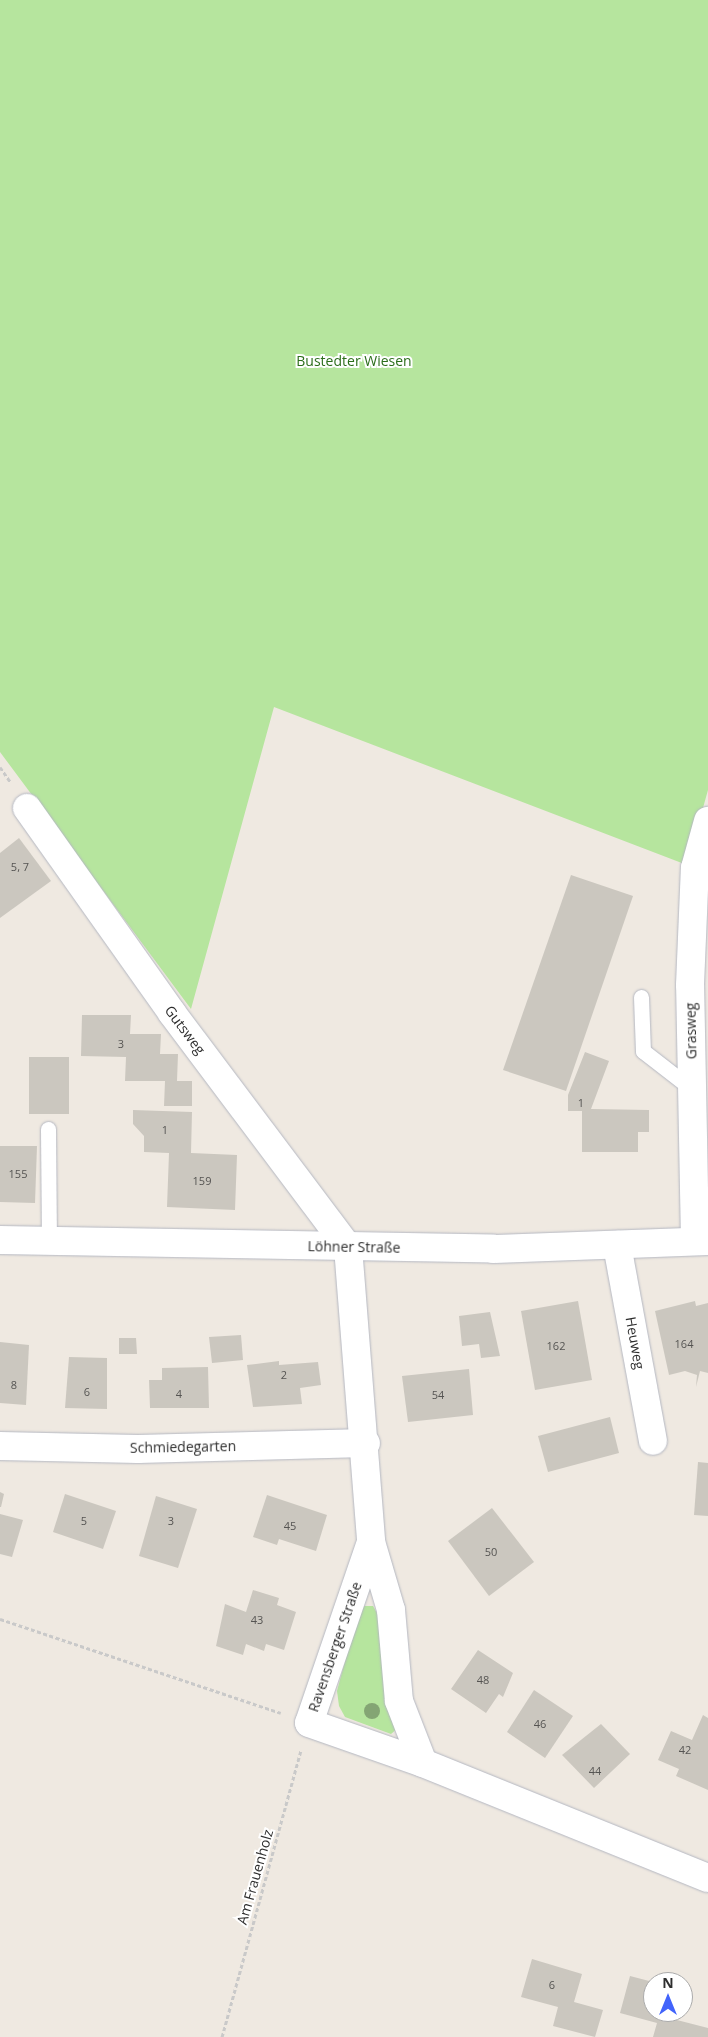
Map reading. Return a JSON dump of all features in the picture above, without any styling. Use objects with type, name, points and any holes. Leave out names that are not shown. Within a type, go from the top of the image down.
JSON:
[{"type":"street","name":"Gutsweg","points":[[28,808],[172,1013],[348,1247]]},
{"type":"street","name":"Grasweg","points":[[702,1241],[692,1089],[690,985],[696,868],[708,821]]},
{"type":"street","name":"Löhner Straße","points":[[0,1240],[348,1247],[618,1244],[702,1241]]},
{"type":"street","name":"Heuweg","points":[[618,1244],[653,1441]]},
{"type":"street","name":"Ravensberger Straße","points":[[348,1247],[366,1443],[371,1542],[390,1610],[398,1701],[423,1763]]},
{"type":"street","name":"Schmiedegarten","points":[[0,1446],[138,1449],[366,1443]]},
{"type":"street","name":"Ravensberger Straße","points":[[371,1542],[309,1723],[423,1763],[708,1878]]},
{"type":"lane","points":[[641,997],[643,1051],[692,1089]]},
{"type":"lane","points":[[48,1129],[49,1241]]},
{"type":"path","points":[[0,1619],[309,1723]]},
{"type":"path","name":"Am Frauenholz","points":[[222,2037],[309,1723]]},
{"type":"green space","name":"Bustedter Wiesen","points":[[0,0],[708,0],[708,790],[687,865],[274,707],[191,1009],[0,752]]},
{"type":"green space","points":[[364,1606],[373,1606],[378,1615],[398,1728],[391,1734],[345,1717],[339,1706],[337,1691],[358,1612]]},
{"type":"building","points":[[19,838],[51,881],[0,918],[0,853]]},
{"type":"building","points":[[571,875],[633,896],[566,1091],[503,1070]]},
{"type":"building","points":[[82,1015],[131,1015],[130,1034],[161,1034],[160,1054],[178,1054],[177,1081],[192,1081],[192,1106],[164,1106],[165,1081],[125,1081],[126,1057],[81,1056]]},
{"type":"building","points":[[585,1052],[609,1061],[591,1109],[649,1110],[649,1132],[638,1132],[638,1152],[582,1152],[582,1111],[568,1111],[568,1095]]},
{"type":"building","points":[[29,1057],[69,1057],[69,1114],[29,1114]]},
{"type":"building","points":[[133,1110],[192,1112],[191,1153],[237,1155],[235,1210],[167,1207],[169,1153],[144,1152],[144,1136],[133,1124]]},
{"type":"building","points":[[0,1146],[37,1146],[35,1203],[0,1202]]},
{"type":"building","points":[[578,1301],[592,1380],[535,1390],[521,1311]]},
{"type":"building","points":[[695,1301],[696,1306],[708,1303],[708,1373],[700,1371],[696,1387],[697,1375],[685,1371],[669,1375],[655,1311]]},
{"type":"building","points":[[490,1312],[500,1356],[481,1358],[479,1344],[462,1346],[459,1316]]},
{"type":"building","points":[[241,1335],[243,1360],[212,1363],[209,1337]]},
{"type":"building","points":[[119,1338],[136,1338],[137,1354],[119,1354]]},
{"type":"building","points":[[0,1342],[29,1345],[26,1405],[0,1403]]},
{"type":"building","points":[[69,1357],[107,1358],[107,1409],[65,1408]]},
{"type":"building","points":[[279,1361],[279,1365],[318,1362],[321,1385],[300,1388],[302,1404],[253,1407],[247,1365]]},
{"type":"building","points":[[208,1367],[209,1408],[150,1408],[149,1380],[162,1380],[162,1368]]},
{"type":"building","points":[[469,1369],[473,1415],[408,1422],[402,1376]]},
{"type":"building","points":[[610,1417],[619,1453],[548,1472],[538,1436]]},
{"type":"building","points":[[698,1462],[708,1463],[708,1516],[694,1515]]},
{"type":"building","points":[[0,1492],[4,1494],[1,1507],[0,1507]]},
{"type":"building","points":[[65,1494],[116,1511],[103,1549],[53,1532]]},
{"type":"building","points":[[267,1495],[327,1515],[316,1551],[279,1539],[277,1545],[253,1537]]},
{"type":"building","points":[[156,1496],[197,1509],[178,1568],[139,1556]]},
{"type":"building","points":[[492,1508],[534,1562],[489,1596],[448,1541]]},
{"type":"building","points":[[0,1514],[23,1520],[12,1557],[0,1554]]},
{"type":"building","points":[[253,1590],[279,1598],[277,1605],[296,1612],[284,1650],[266,1644],[264,1651],[246,1644],[243,1655],[216,1646],[225,1604],[246,1612]]},
{"type":"building","points":[[478,1650],[513,1673],[503,1697],[499,1694],[486,1713],[451,1689]]},
{"type":"building","points":[[534,1690],[573,1716],[545,1758],[507,1732]]},
{"type":"building","points":[[703,1715],[708,1718],[708,1790],[676,1776],[679,1769],[658,1760],[671,1731],[692,1740]]},
{"type":"building","points":[[601,1724],[630,1754],[594,1788],[562,1755]]},
{"type":"building","points":[[532,1959],[582,1974],[574,2002],[603,2010],[595,2037],[553,2026],[558,2007],[521,1997]]},
{"type":"building","points":[[630,1976],[643,1979],[643,2019],[620,2013]]},
{"type":"building","points":[[653,2022],[685,2022],[708,2028],[708,2037],[653,2037],[657,2023]]}]
